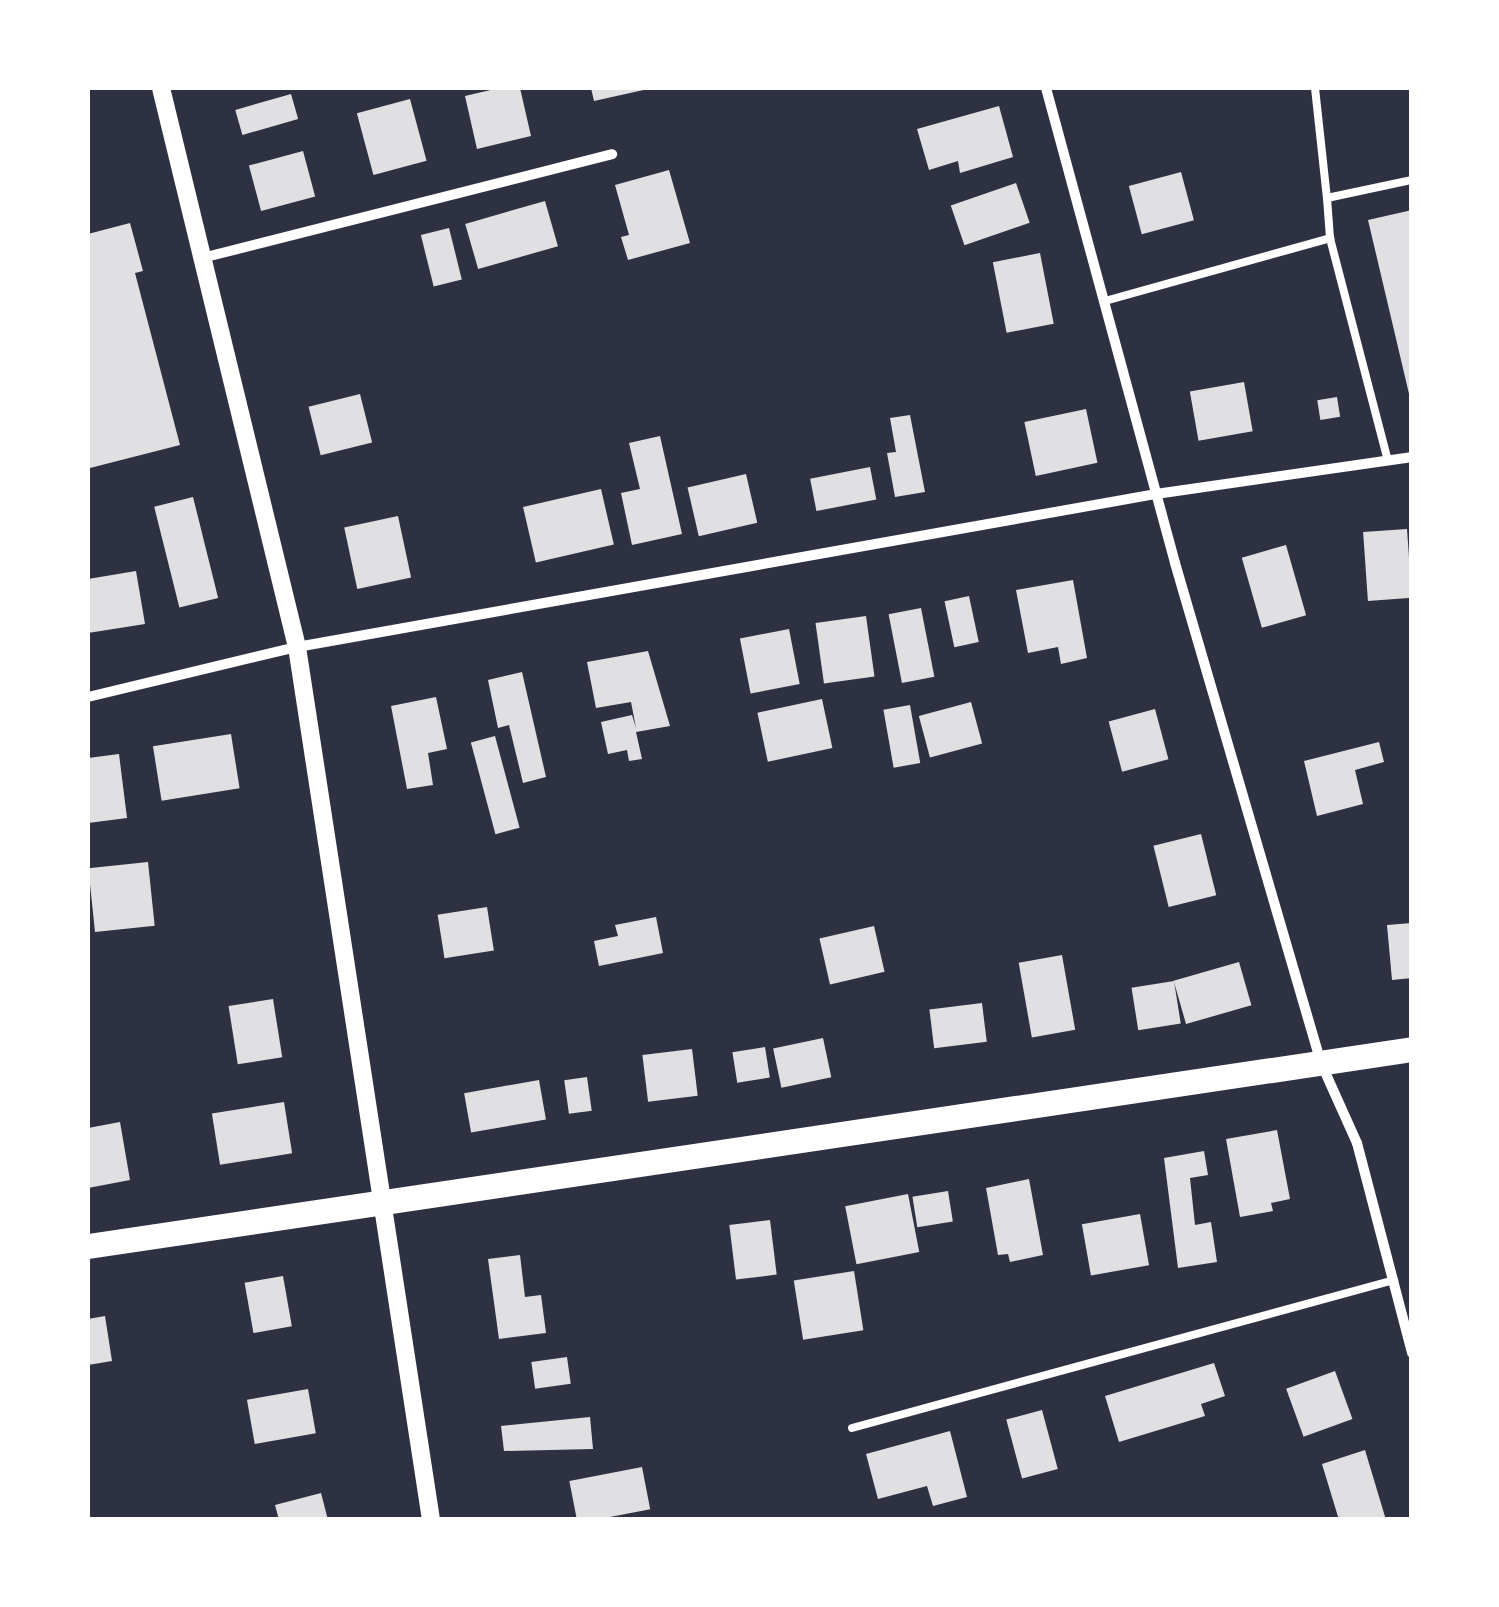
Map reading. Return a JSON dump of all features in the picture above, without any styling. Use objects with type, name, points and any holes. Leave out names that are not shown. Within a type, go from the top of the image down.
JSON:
[{"type":"main road","points":[[88,1246],[1412,1048]]},
{"type":"street","points":[[161,88],[206,257],[297,647],[379,1203],[431,1520]]},
{"type":"street","points":[[1046,88],[1156,494],[1321,1064],[1356,1142],[1412,1353]]},
{"type":"street","points":[[206,257],[612,154]]},
{"type":"street","points":[[88,697],[297,647],[1156,494],[1412,457]]},
{"type":"lane","points":[[1315,88],[1330,238],[1388,460]]},
{"type":"lane","points":[[1327,198],[1412,180]]},
{"type":"lane","points":[[1106,301],[1330,238]]},
{"type":"lane","points":[[852,1428],[1394,1280]]},
{"type":"building","points":[[499,88],[520,88],[531,136],[477,149],[465,96]]},
{"type":"building","points":[[591,88],[648,88],[648,89],[594,101]]},
{"type":"building","points":[[291,94],[298,119],[242,135],[235,110]]},
{"type":"building","points":[[410,99],[427,161],[373,175],[357,113]]},
{"type":"building","points":[[999,106],[1013,157],[960,173],[958,161],[929,170],[917,129]]},
{"type":"building","points":[[303,151],[315,196],[261,211],[249,165]]},
{"type":"building","points":[[669,170],[690,243],[628,260],[621,237],[629,235],[615,185]]},
{"type":"building","points":[[1181,172],[1194,220],[1142,234],[1129,186]]},
{"type":"building","points":[[1016,183],[1030,223],[964,245],[951,205]]},
{"type":"building","points":[[545,201],[558,246],[478,269],[465,224]]},
{"type":"building","points":[[1412,210],[1412,398],[1410,398],[1368,220]]},
{"type":"building","points":[[130,223],[143,271],[135,273],[180,445],[90,468],[88,234]]},
{"type":"building","points":[[449,228],[462,279],[434,286],[421,235]]},
{"type":"building","points":[[1040,253],[1054,324],[1007,333],[993,262]]},
{"type":"building","points":[[1244,382],[1253,431],[1199,441],[1190,392]]},
{"type":"building","points":[[360,394],[372,443],[321,455],[309,407]]},
{"type":"building","points":[[1337,397],[1340,417],[1320,420],[1317,400]]},
{"type":"building","points":[[1086,409],[1097,463],[1036,476],[1024,422]]},
{"type":"building","points":[[910,415],[925,492],[895,497],[887,453],[896,452],[890,418]]},
{"type":"building","points":[[660,436],[682,534],[632,545],[621,493],[640,489],[629,443]]},
{"type":"building","points":[[870,467],[876,499],[816,511],[810,479]]},
{"type":"building","points":[[746,474],[757,523],[699,536],[688,487]]},
{"type":"building","points":[[601,489],[614,545],[536,563],[523,507]]},
{"type":"building","points":[[193,497],[218,598],[179,608],[154,507]]},
{"type":"building","points":[[398,516],[411,578],[357,589],[344,527]]},
{"type":"building","points":[[1407,529],[1412,598],[1368,601],[1363,532]]},
{"type":"building","points":[[1286,545],[1306,615],[1262,628],[1242,558]]},
{"type":"building","points":[[136,571],[145,624],[88,633],[88,579]]},
{"type":"building","points":[[1073,580],[1087,658],[1061,664],[1058,647],[1028,653],[1016,590]]},
{"type":"building","points":[[969,596],[979,642],[954,647],[945,601]]},
{"type":"building","points":[[921,608],[934,677],[902,683],[889,614]]},
{"type":"building","points":[[866,616],[874,676],[824,684],[815,623]]},
{"type":"building","points":[[789,629],[800,684],[751,694],[740,639]]},
{"type":"building","points":[[648,651],[670,726],[636,732],[642,759],[629,761],[627,750],[608,754],[601,722],[632,715],[636,728],[631,702],[596,708],[587,662]]},
{"type":"building","points":[[522,672],[546,777],[523,783],[509,725],[498,728],[488,680]]},
{"type":"building","points":[[436,697],[447,749],[428,753],[433,785],[407,789],[391,706]]},
{"type":"building","points":[[822,699],[832,748],[768,762],[757,713]]},
{"type":"building","points":[[971,702],[982,744],[930,758],[919,716]]},
{"type":"building","points":[[910,705],[920,763],[894,768],[883,710]]},
{"type":"building","points":[[1155,709],[1168,759],[1122,772],[1109,721]]},
{"type":"building","points":[[231,734],[240,788],[162,801],[153,746]]},
{"type":"building","points":[[495,736],[520,828],[495,834],[471,742]]},
{"type":"building","points":[[1379,742],[1384,762],[1355,770],[1363,804],[1317,816],[1304,761]]},
{"type":"building","points":[[119,754],[127,818],[88,823],[88,758]]},
{"type":"building","points":[[1201,834],[1216,895],[1169,907],[1153,846]]},
{"type":"building","points":[[148,862],[155,926],[95,932],[88,868]]},
{"type":"building","points":[[487,907],[494,950],[444,958],[438,915]]},
{"type":"building","points":[[656,917],[663,953],[599,966],[594,941],[618,936],[615,925]]},
{"type":"building","points":[[1412,923],[1412,978],[1392,980],[1387,925]]},
{"type":"building","points":[[874,926],[885,972],[830,984],[819,939]]},
{"type":"building","points":[[1062,955],[1075,1030],[1032,1037],[1019,963]]},
{"type":"building","points":[[1239,962],[1251,1005],[1186,1024],[1174,981]]},
{"type":"building","points":[[1174,981],[1181,1023],[1138,1030],[1132,988]]},
{"type":"building","points":[[273,999],[282,1057],[238,1064],[229,1006]]},
{"type":"building","points":[[982,1003],[987,1042],[934,1048],[929,1009]]},
{"type":"building","points":[[823,1038],[831,1077],[781,1088],[773,1049]]},
{"type":"building","points":[[765,1047],[770,1078],[737,1083],[732,1052]]},
{"type":"building","points":[[692,1049],[698,1096],[648,1102],[642,1055]]},
{"type":"building","points":[[587,1077],[592,1111],[569,1114],[564,1080]]},
{"type":"building","points":[[539,1080],[546,1119],[471,1133],[464,1093]]},
{"type":"building","points":[[284,1102],[292,1153],[220,1165],[212,1113]]},
{"type":"building","points":[[120,1122],[130,1180],[88,1188],[88,1128]]},
{"type":"building","points":[[1277,1130],[1290,1199],[1271,1203],[1273,1211],[1240,1217],[1226,1139]]},
{"type":"building","points":[[1204,1151],[1208,1175],[1190,1178],[1195,1225],[1211,1222],[1217,1262],[1178,1268],[1164,1158]]},
{"type":"building","points":[[1029,1179],[1043,1255],[1010,1262],[1008,1254],[998,1255],[986,1188]]},
{"type":"building","points":[[948,1191],[953,1222],[917,1227],[912,1197]]},
{"type":"building","points":[[908,1194],[919,1252],[856,1264],[845,1206]]},
{"type":"building","points":[[1140,1214],[1149,1265],[1091,1275],[1082,1224]]},
{"type":"building","points":[[770,1220],[777,1275],[736,1280],[729,1225]]},
{"type":"building","points":[[520,1255],[525,1297],[541,1295],[546,1333],[499,1339],[488,1259]]},
{"type":"building","points":[[854,1271],[863,1330],[803,1340],[794,1281]]},
{"type":"building","points":[[283,1276],[292,1326],[253,1333],[245,1283]]},
{"type":"building","points":[[105,1316],[112,1361],[88,1365],[88,1319]]},
{"type":"building","points":[[567,1357],[571,1384],[535,1389],[531,1362]]},
{"type":"building","points":[[1214,1363],[1225,1396],[1201,1404],[1205,1416],[1119,1442],[1105,1396]]},
{"type":"building","points":[[1335,1371],[1352,1419],[1304,1437],[1286,1389]]},
{"type":"building","points":[[308,1389],[316,1433],[255,1444],[247,1400]]},
{"type":"building","points":[[1042,1410],[1058,1469],[1022,1478],[1006,1420]]},
{"type":"building","points":[[590,1417],[593,1449],[504,1451],[501,1426]]},
{"type":"building","points":[[950,1431],[967,1497],[933,1506],[927,1486],[878,1499],[866,1454]]},
{"type":"building","points":[[1365,1450],[1386,1520],[1339,1520],[1322,1464]]},
{"type":"building","points":[[642,1467],[650,1509],[577,1520],[569,1481]]},
{"type":"building","points":[[321,1493],[328,1520],[279,1520],[275,1505]]}]
